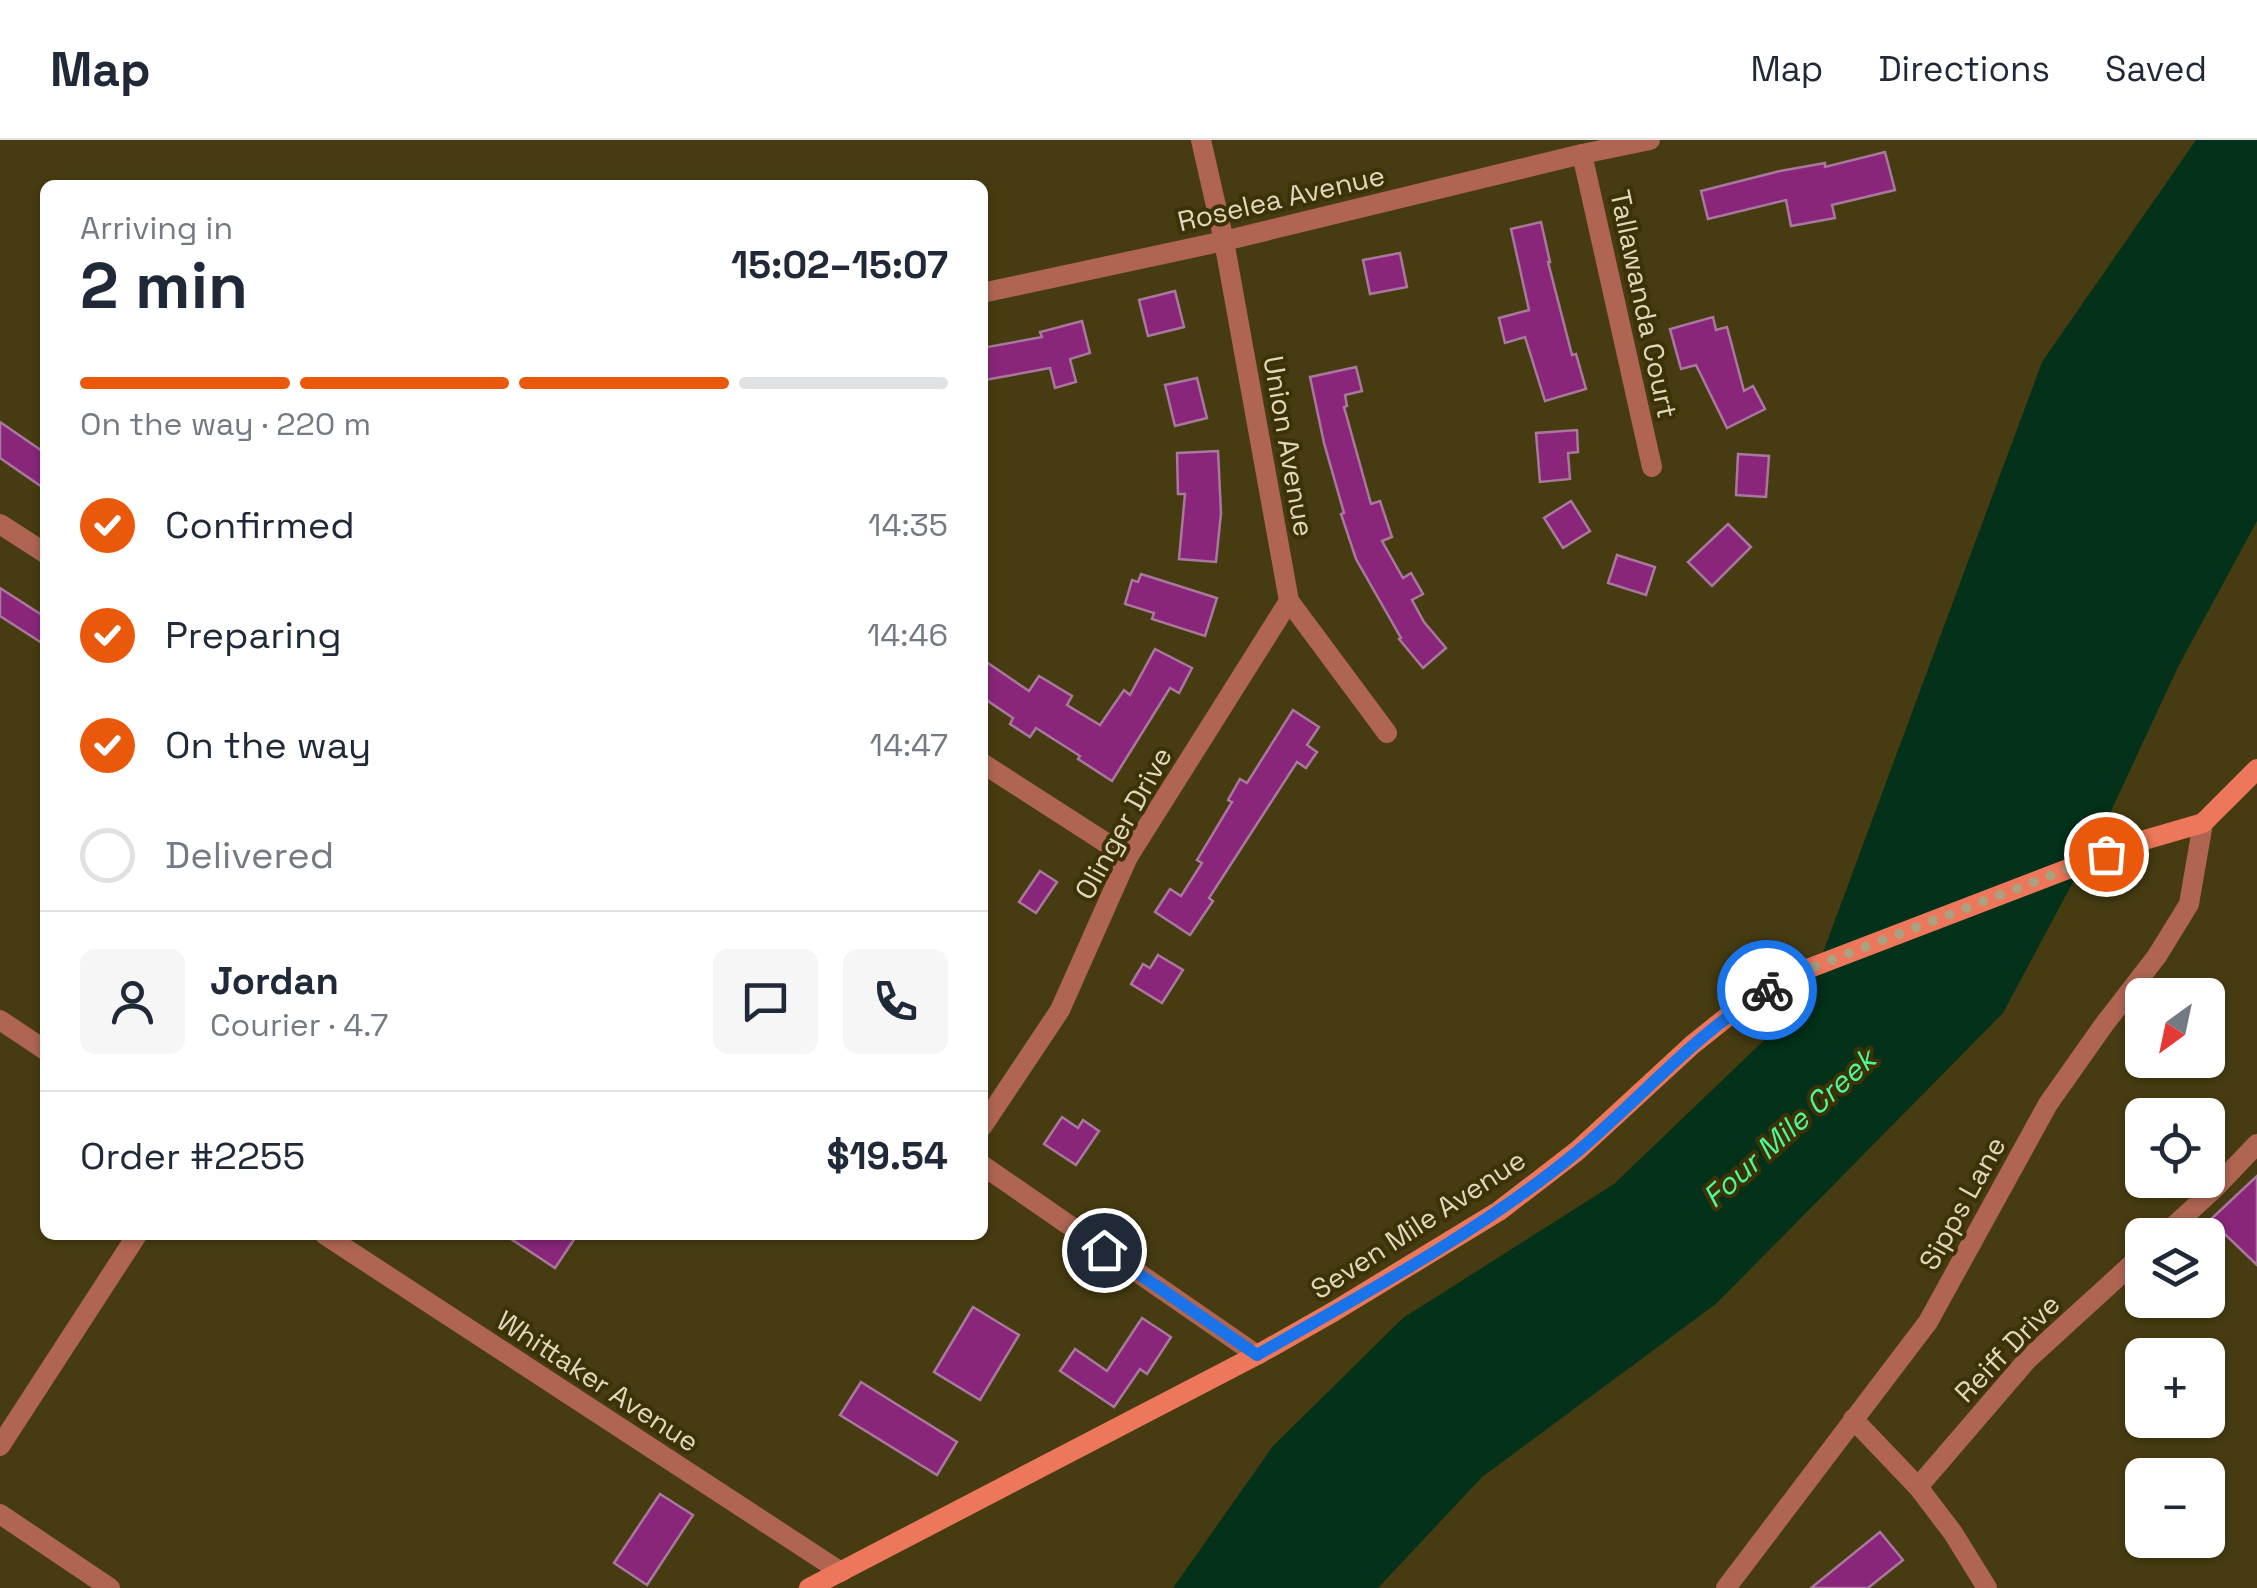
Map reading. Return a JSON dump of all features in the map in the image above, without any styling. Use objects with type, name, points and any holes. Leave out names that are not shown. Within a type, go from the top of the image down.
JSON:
[{"type":"main road","points":[[2203,823],[2257,770]]},
{"type":"main road","name":"Seven Mile Avenue","points":[[809,1588],[1257,1355],[1499,1211],[1577,1152],[1692,1045],[1742,1005],[1790,976],[2141,841],[2203,823]]},
{"type":"street","name":"Union Avenue","points":[[1201,140],[1224,241],[1289,601],[1387,733]]},
{"type":"street","name":"Roselea Avenue","points":[[988,292],[1224,241],[1650,140]]},
{"type":"street","name":"Tallawanda Court","points":[[1582,154],[1652,467]]},
{"type":"street","points":[[0,524],[40,550]]},
{"type":"street","name":"Olinger Drive","points":[[988,1118],[1060,1010],[1128,858],[1289,601]]},
{"type":"street","points":[[988,766],[1128,858]]},
{"type":"street","name":"Sipps Lane","points":[[1726,1588],[1928,1322],[2048,1104],[2158,956],[2189,904],[2203,823]]},
{"type":"street","points":[[0,1020],[40,1047]]},
{"type":"street","points":[[2183,1218],[2257,1144]]},
{"type":"street","points":[[988,1169],[1257,1355]]},
{"type":"street","points":[[0,1446],[134,1240]]},
{"type":"street","name":"Whittaker Avenue","points":[[333,1240],[841,1572]]},
{"type":"street","name":"Reiff Drive","points":[[1918,1487],[2028,1359],[2125,1271]]},
{"type":"street","points":[[1853,1419],[1918,1487],[1954,1532],[1987,1588]]},
{"type":"street","points":[[0,1514],[110,1588]]},
{"type":"water","name":"Four Mile Creek","points":[[2196,140],[2257,140],[2257,521],[2178,667],[2112,809],[2003,1013],[1717,1303],[1482,1477],[1378,1588],[1173,1588],[1273,1446],[1403,1318],[1614,1184],[1805,1001],[2042,362]]},
{"type":"building","points":[[1885,152],[1895,190],[1832,205],[1835,218],[1791,226],[1786,200],[1708,219],[1701,191],[1780,171],[1825,163],[1825,167]]},
{"type":"building","points":[[1541,222],[1572,355],[1576,354],[1586,389],[1545,401],[1525,337],[1505,343],[1499,318],[1529,310],[1511,229]]},
{"type":"building","points":[[1400,253],[1407,287],[1370,294],[1363,260]]},
{"type":"building","points":[[1175,291],[1184,327],[1148,336],[1139,300]]},
{"type":"building","points":[[1713,317],[1716,330],[1727,327],[1744,391],[1753,386],[1765,409],[1727,428],[1696,365],[1681,369],[1670,329]]},
{"type":"building","points":[[1082,321],[1090,353],[1070,359],[1076,382],[1055,388],[1050,368],[988,379],[988,347],[1042,337],[1040,332]]},
{"type":"building","points":[[1356,367],[1362,391],[1345,395],[1344,407],[1371,504],[1380,501],[1392,537],[1382,541],[1403,578],[1411,573],[1423,594],[1412,600],[1446,648],[1423,668],[1399,639],[1356,559],[1324,443],[1310,377]]},
{"type":"building","points":[[1197,378],[1207,418],[1175,426],[1165,385]]},
{"type":"building","points":[[0,422],[40,450],[40,486],[0,458]]},
{"type":"building","points":[[1577,430],[1578,452],[1568,453],[1570,479],[1540,482],[1536,433]]},
{"type":"building","points":[[1218,451],[1221,513],[1216,562],[1179,559],[1185,494],[1178,494],[1177,453]]},
{"type":"building","points":[[1738,454],[1769,456],[1766,497],[1736,495]]},
{"type":"building","points":[[1571,501],[1590,531],[1563,548],[1544,518]]},
{"type":"building","points":[[1728,524],[1751,547],[1712,586],[1688,562]]},
{"type":"building","points":[[1617,555],[1655,567],[1646,595],[1608,583]]},
{"type":"building","points":[[1141,574],[1217,598],[1205,636],[1152,619],[1154,613],[1125,604],[1132,580],[1138,582]]},
{"type":"building","points":[[0,588],[40,614],[40,642],[0,616]]},
{"type":"building","points":[[1155,649],[1192,668],[1179,693],[1170,688],[1112,781],[1036,728],[1030,737],[1010,724],[1013,718],[988,701],[988,663],[1029,691],[1039,676],[1072,696],[1067,705],[1100,725],[1124,690],[1130,695]]},
{"type":"building","points":[[1293,710],[1319,727],[1307,745],[1317,752],[1306,768],[1297,762],[1209,898],[1213,901],[1190,935],[1155,912],[1170,889],[1181,896],[1202,863],[1197,860],[1232,802],[1228,800],[1240,779],[1247,783]]},
{"type":"building","points":[[1040,871],[1057,882],[1036,913],[1019,902]]},
{"type":"building","points":[[1158,955],[1183,970],[1162,1003],[1131,984],[1143,964],[1150,968]]},
{"type":"building","points":[[1062,1117],[1078,1128],[1083,1120],[1099,1131],[1076,1165],[1044,1144]]},
{"type":"building","points":[[2257,1176],[2257,1265],[2225,1234],[2225,1218],[2212,1218]]},
{"type":"building","points":[[513,1240],[574,1240],[555,1268]]},
{"type":"building","points":[[973,1307],[1019,1335],[980,1400],[934,1372]]},
{"type":"building","points":[[1142,1318],[1171,1337],[1147,1374],[1140,1369],[1114,1407],[1060,1371],[1075,1349],[1107,1371]]},
{"type":"building","points":[[861,1382],[957,1442],[937,1475],[840,1415]]},
{"type":"building","points":[[660,1494],[693,1515],[647,1585],[614,1563]]},
{"type":"building","points":[[1880,1532],[1903,1560],[1868,1588],[1811,1588]]},
{"type":"way so far","points":[[1767,990],[1790,976],[2106,854]]},
{"type":"route","points":[[1104,1250],[1257,1355],[1499,1211],[1577,1152],[1692,1045],[1767,990]]}]
